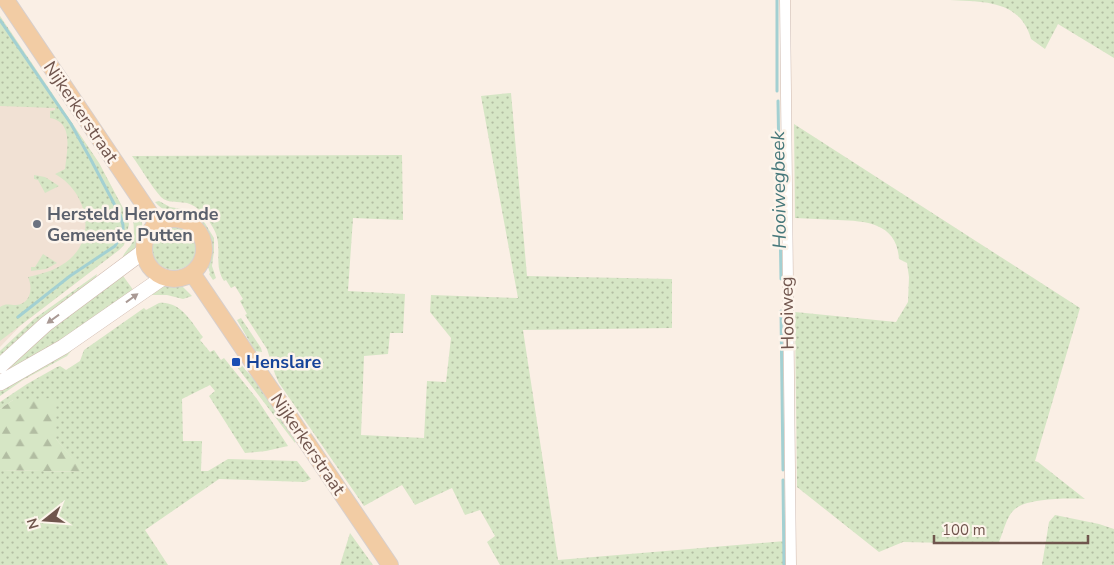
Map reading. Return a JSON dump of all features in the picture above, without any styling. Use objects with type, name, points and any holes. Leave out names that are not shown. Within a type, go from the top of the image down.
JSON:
[{"type":"main road","name":"Nijkerkerstraat","points":[[6,0],[157,224]]},
{"type":"main road","points":[[169,219],[182,220],[194,226],[202,237],[204,250],[200,263],[192,273],[174,279],[154,272],[147,262],[144,251],[145,241],[150,231],[157,224],[169,219]]},
{"type":"main road","name":"Nijkerkerstraat","points":[[192,273],[390,565]]},
{"type":"street","name":"Hooiweg","points":[[785,0],[791,565]]},
{"type":"street","points":[[0,366],[46,324],[144,251]]},
{"type":"street","points":[[0,383],[16,372],[63,347],[164,277]]},
{"type":"shaded area","points":[[0,16],[99,163],[125,212],[129,224],[124,245],[119,250],[21,325],[0,347]]},
{"type":"green space","points":[[950,0],[1114,0],[1114,58],[1058,24],[1045,49],[1031,39],[1026,26],[1010,10],[976,1]]},
{"type":"green space","points":[[0,16],[99,163],[125,212],[129,224],[124,245],[119,250],[0,341],[0,307],[25,302],[28,299],[30,290],[28,277],[51,271],[70,259],[79,249],[84,237],[85,225],[80,201],[65,181],[55,174],[65,169],[67,138],[63,125],[50,118],[50,111],[55,110],[55,108],[0,106]]},
{"type":"green space","points":[[511,93],[527,276],[672,279],[672,328],[523,330],[558,560],[785,541],[785,565],[500,565],[487,542],[495,536],[480,510],[465,515],[452,488],[415,505],[402,485],[364,506],[279,383],[267,349],[245,315],[247,314],[240,301],[243,299],[235,286],[231,288],[226,280],[224,281],[219,267],[218,240],[210,223],[202,212],[191,204],[170,201],[161,197],[132,156],[402,155],[403,220],[353,218],[348,291],[405,294],[403,333],[390,333],[388,354],[364,356],[361,435],[424,438],[427,381],[446,382],[451,338],[430,312],[431,295],[518,298],[481,96]]},
{"type":"green space","points":[[794,124],[1080,308],[1035,461],[1085,499],[1049,499],[1021,505],[1009,516],[998,544],[903,542],[879,552],[797,487],[795,312],[896,322],[908,302],[909,277],[907,263],[899,259],[893,238],[878,226],[849,220],[795,218]]},
{"type":"green space","points":[[34,175],[45,177],[59,186],[45,193],[38,180],[34,179]]},
{"type":"green space","points":[[159,201],[170,207],[188,210],[203,220],[214,238],[212,266],[216,278],[213,280],[209,274],[208,242],[205,231],[193,219],[167,211],[155,202]]},
{"type":"green space","points":[[139,213],[142,220],[140,240],[133,251],[122,260],[133,239],[133,219]]},
{"type":"green space","points":[[178,226],[190,232],[195,239],[195,257],[190,264],[183,269],[170,270],[162,267],[155,260],[152,244],[155,236],[162,229]]},
{"type":"green space","points":[[43,254],[57,263],[46,269],[31,271],[31,267],[35,267]]},
{"type":"green space","points":[[121,273],[134,291],[0,380],[0,370]]},
{"type":"green space","points":[[97,274],[94,283],[0,361],[0,351],[34,319]]},
{"type":"green space","points":[[164,283],[182,286],[192,296],[183,299],[167,295],[148,295]]},
{"type":"green space","points":[[159,303],[173,305],[190,319],[203,337],[200,340],[210,352],[214,350],[221,360],[224,358],[257,399],[288,446],[245,453],[209,396],[215,391],[210,385],[182,399],[183,441],[202,441],[201,471],[208,471],[228,459],[297,461],[311,479],[305,482],[219,479],[145,530],[168,565],[0,565],[0,470],[83,472],[56,439],[13,400],[0,409],[0,402],[57,367],[60,366],[66,370],[80,361],[84,350],[144,308],[146,310]]},
{"type":"green space","points":[[241,318],[262,352],[255,351],[237,320]]},
{"type":"green space","points":[[72,350],[67,356],[23,380],[0,396],[0,387]]},
{"type":"green space","points":[[237,360],[257,383],[296,440],[295,443],[234,363]]},
{"type":"green space","points":[[55,398],[56,439],[84,472],[0,470],[0,409],[13,400]]},
{"type":"green space","points":[[1055,515],[1114,529],[1114,565],[1042,565],[1049,522]]},
{"type":"green space","points":[[350,533],[373,565],[340,565]]},
{"type":"waterway","name":"Hooiwegbeek","points":[[777,0],[777,91]]},
{"type":"waterway","points":[[0,20],[71,124],[120,215],[123,225],[123,233],[115,246],[70,276],[18,317]]},
{"type":"waterway","name":"Hooiwegbeek","points":[[778,101],[781,279]]},
{"type":"waterway","name":"Hooiwegbeek","points":[[781,311],[783,470]]},
{"type":"waterway","name":"Hooiwegbeek","points":[[783,480],[784,565]]},
{"type":"place","name":"Hersteld Hervormde Gemeente Putten","points":[[37,224]]},
{"type":"place","name":"Henslare","points":[[236,362]]}]
